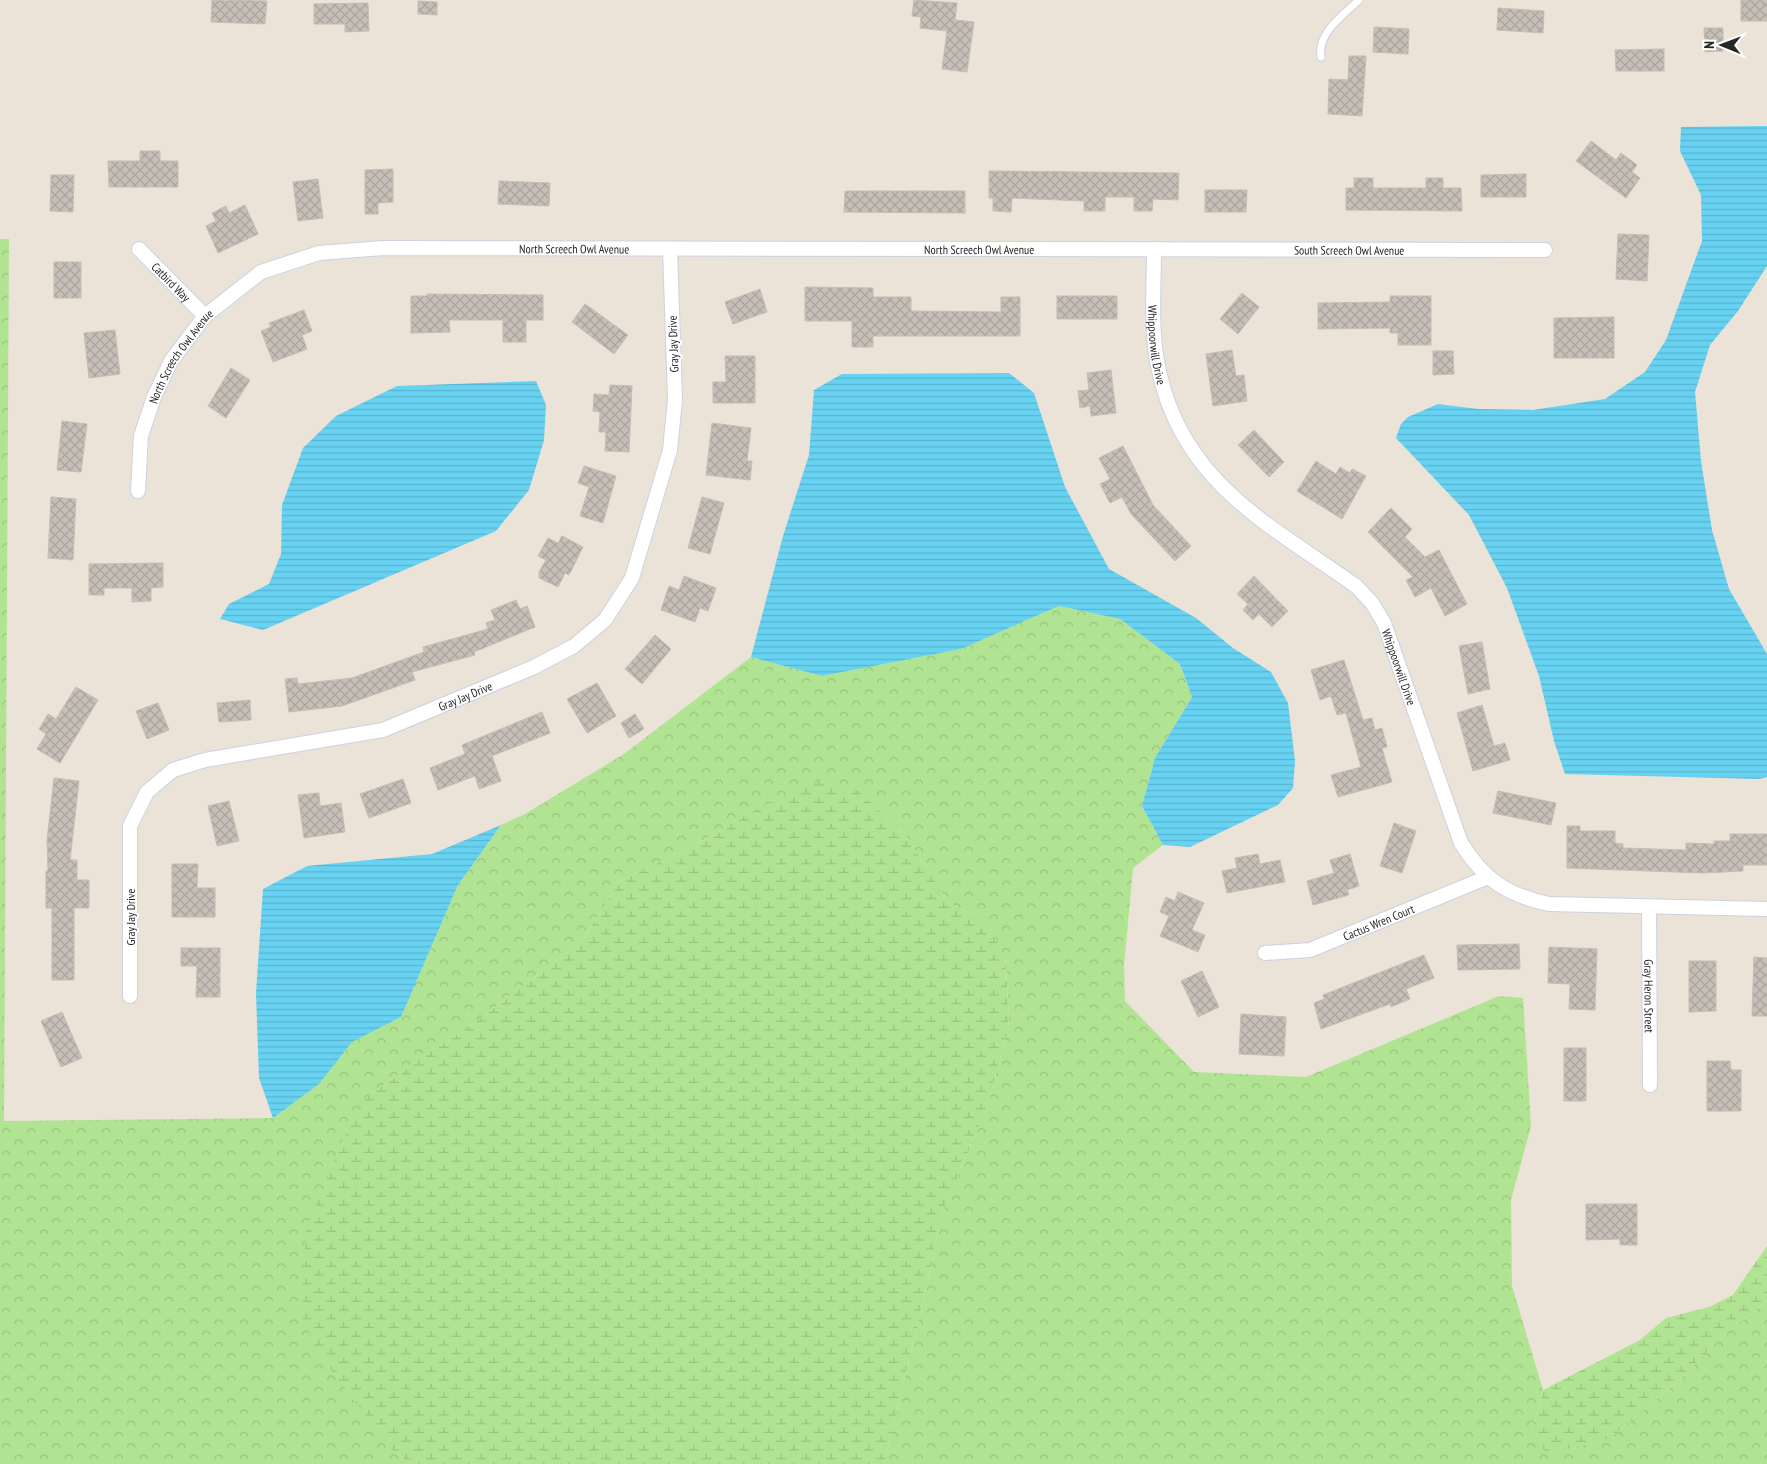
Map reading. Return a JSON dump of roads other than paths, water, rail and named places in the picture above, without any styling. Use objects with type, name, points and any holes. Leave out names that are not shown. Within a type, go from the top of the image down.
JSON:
[{"type":"street","name":"North Screech Owl Avenue","points":[[138,491],[141,436],[154,397],[171,361],[205,316],[261,272],[319,253],[383,248],[670,250],[1154,249]]},
{"type":"street","name":"Catbird Way","points":[[138,249],[205,316]]},
{"type":"street","name":"South Screech Owl Avenue","points":[[1154,249],[1545,250]]},
{"type":"street","name":"Whippoorwill Drive","points":[[1154,249],[1154,340],[1158,370],[1167,402],[1180,430],[1206,470],[1238,502],[1356,586],[1372,603],[1384,623],[1461,843],[1474,862],[1488,877],[1504,889],[1526,899],[1548,904],[1767,909]]},
{"type":"street","name":"Gray Jay Drive","points":[[130,996],[130,826],[147,792],[173,770],[205,760],[383,730],[534,667],[574,646],[605,620],[632,578],[670,450],[675,400],[670,250]]},
{"type":"street","name":"Cactus Wren Court","points":[[1265,953],[1310,950],[1488,877]]},
{"type":"street","name":"Gray Heron Street","points":[[1650,907],[1650,1085]]},
{"type":"lane","points":[[1321,57],[1319,48],[1323,37],[1359,0]]},
{"type":"water","points":[[1767,126],[1767,266],[1738,311],[1710,345],[1695,392],[1701,461],[1712,530],[1729,589],[1767,654],[1767,777],[1759,779],[1565,774],[1554,741],[1539,676],[1507,588],[1469,515],[1396,438],[1401,424],[1408,417],[1438,404],[1478,409],[1533,410],[1605,399],[1645,372],[1666,340],[1702,241],[1701,195],[1680,151],[1681,127]]},
{"type":"water","points":[[1009,373],[1034,393],[1065,487],[1109,569],[1196,618],[1233,648],[1271,672],[1288,703],[1295,761],[1293,788],[1278,805],[1190,847],[1163,845],[1142,806],[1155,758],[1192,697],[1180,664],[1120,619],[1059,606],[961,649],[822,676],[751,657],[783,536],[809,455],[814,390],[842,374]]},
{"type":"water","points":[[536,381],[546,405],[544,440],[529,490],[496,531],[263,630],[220,619],[229,604],[269,584],[281,554],[282,505],[303,448],[336,416],[397,386]]},
{"type":"water","points":[[501,825],[458,885],[401,1017],[352,1042],[319,1084],[273,1118],[259,1078],[256,993],[263,889],[307,866],[432,854]]}]
